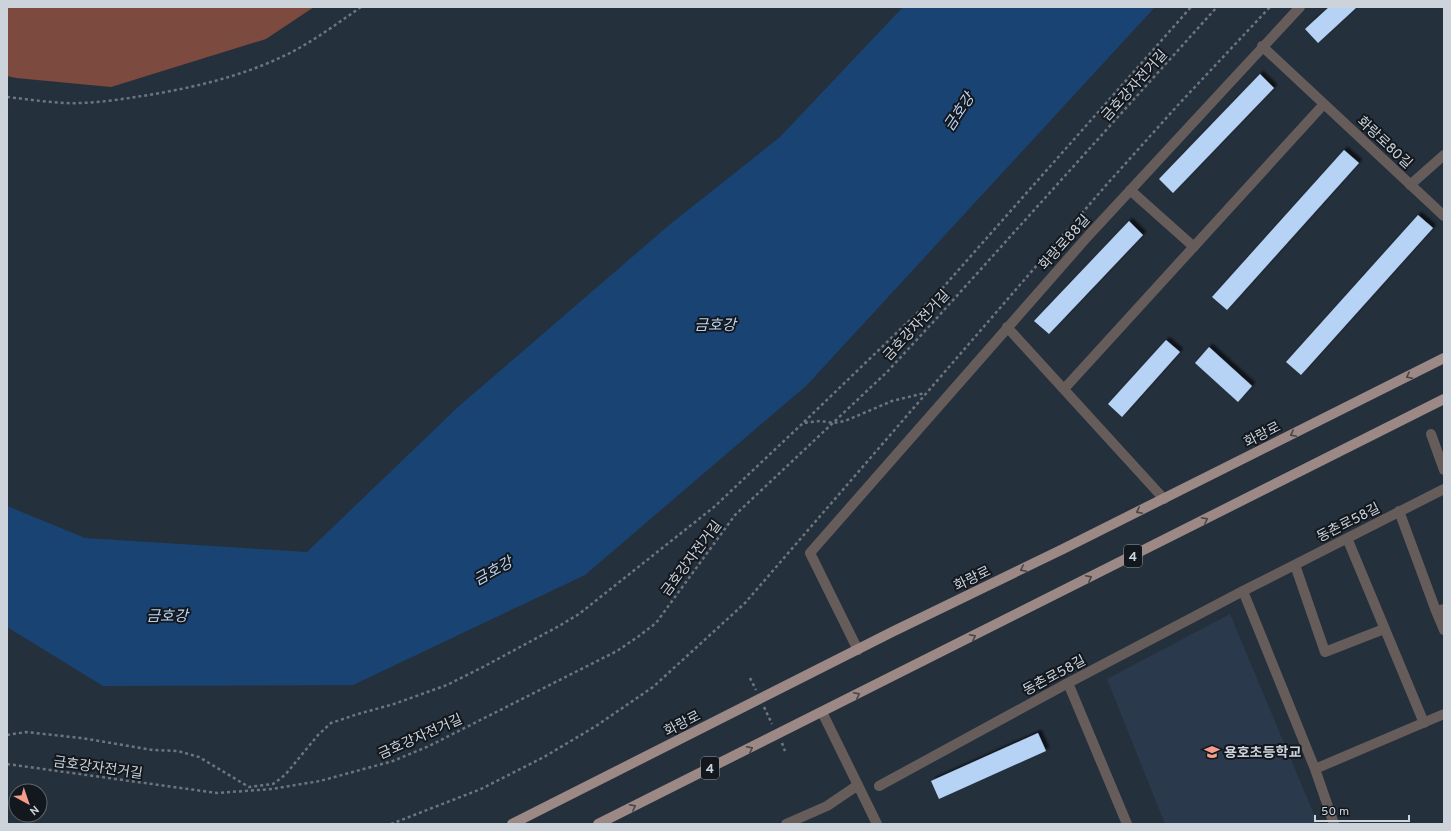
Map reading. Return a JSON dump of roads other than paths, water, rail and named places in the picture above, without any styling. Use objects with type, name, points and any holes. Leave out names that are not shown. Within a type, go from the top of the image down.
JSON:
[{"type":"main road","name":"화랑로","points":[[512,824],[1444,358]]},
{"type":"main road","name":"4","points":[[598,824],[1444,399]]},
{"type":"street","name":"화랑로88길","points":[[858,650],[810,553],[1088,236],[1262,46],[1300,7]]},
{"type":"street","name":"화랑로80길","points":[[1262,46],[1410,185],[1444,155]]},
{"type":"street","points":[[1064,389],[1324,104]]},
{"type":"street","points":[[1410,185],[1444,216]]},
{"type":"street","points":[[1130,190],[1194,248]]},
{"type":"street","points":[[1008,327],[1164,499]]},
{"type":"street","points":[[1431,434],[1444,470]]},
{"type":"street","name":"동촌로58길","points":[[880,786],[1068,683],[1444,488]]},
{"type":"street","points":[[1399,511],[1440,610],[1444,630]]},
{"type":"street","points":[[1347,538],[1424,723]]},
{"type":"street","points":[[1295,565],[1325,652],[1384,629]]},
{"type":"street","points":[[1243,591],[1315,769],[1334,824]]},
{"type":"street","points":[[1068,683],[1127,824]]},
{"type":"street","points":[[822,712],[877,824]]},
{"type":"street","points":[[1315,769],[1444,714]]},
{"type":"street","points":[[786,824],[828,806],[858,785]]},
{"type":"water","name":"금호강","points":[[903,7],[1155,7],[807,385],[585,575],[353,685],[103,686],[7,627],[7,506],[85,538],[307,552],[458,407],[668,226],[780,137]]},
{"type":"place","name":"용호초등학교","points":[[1212,752]]}]
